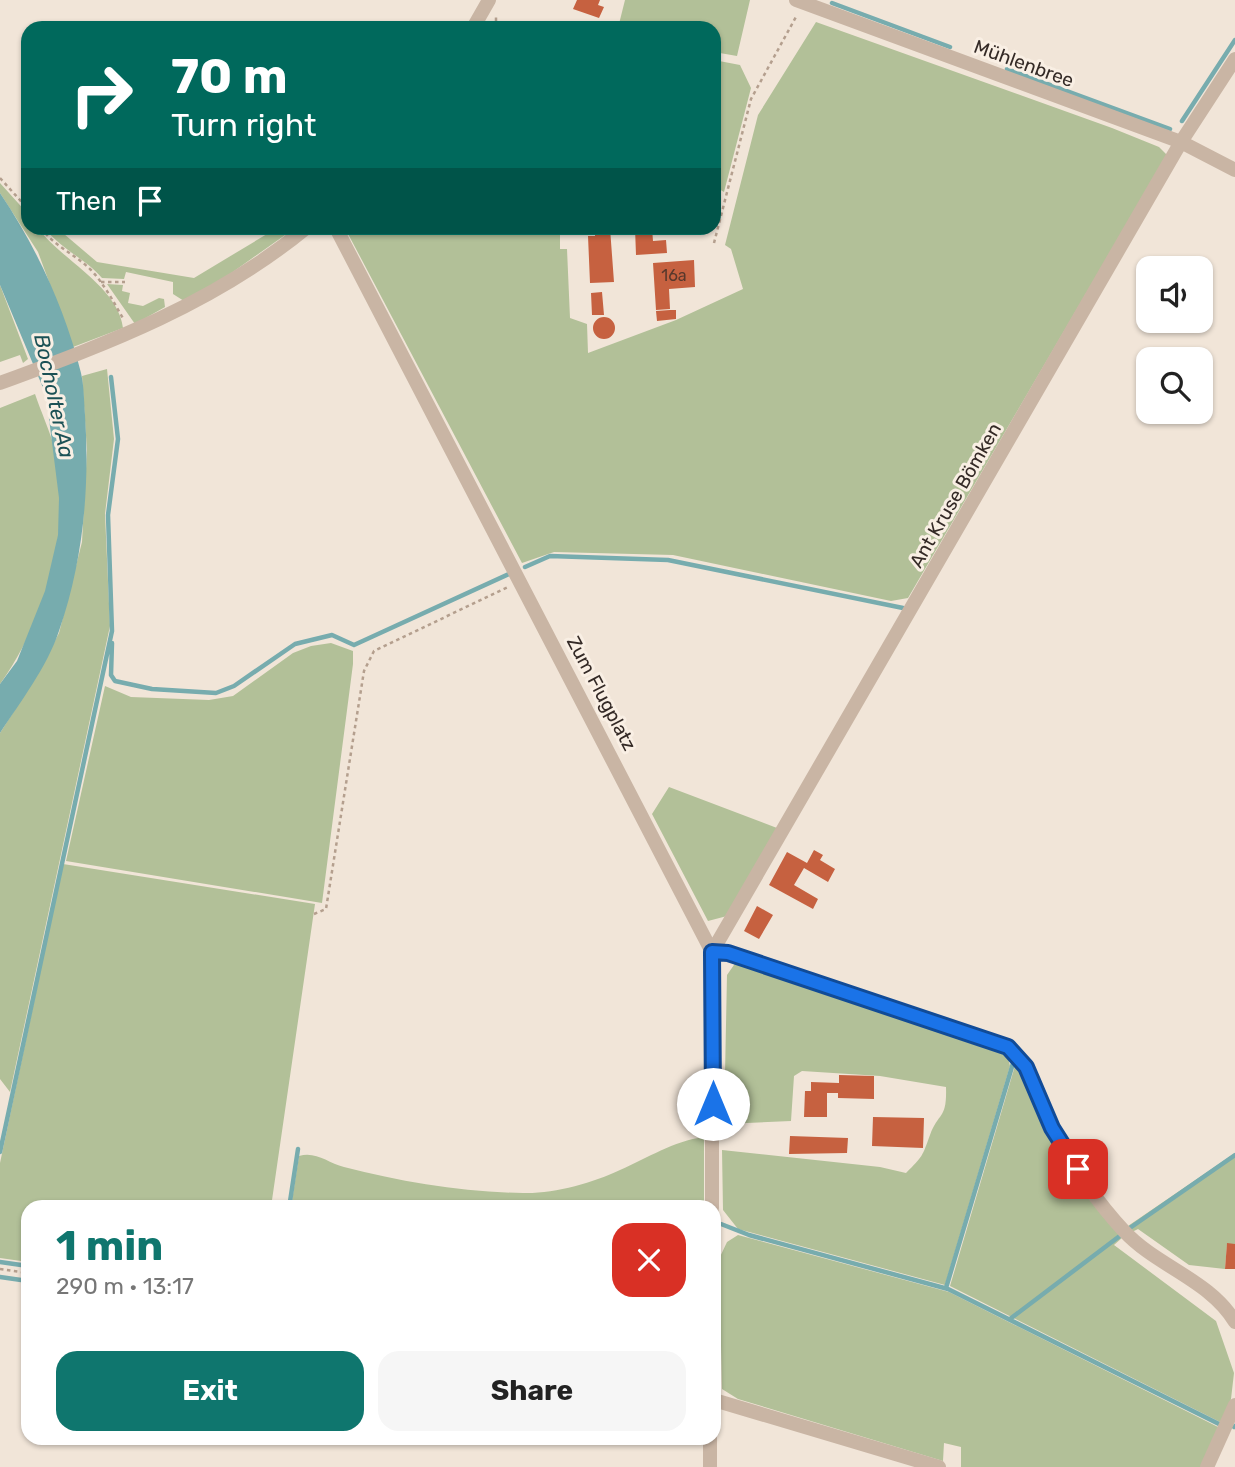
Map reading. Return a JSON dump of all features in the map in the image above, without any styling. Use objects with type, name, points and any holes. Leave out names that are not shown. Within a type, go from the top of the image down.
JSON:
[{"type":"street","points":[[477,21],[489,0]]},
{"type":"street","name":"Mühlenbree","points":[[799,1],[1181,142],[1235,170]]},
{"type":"street","name":"Ant Kruse Bömken","points":[[712,952],[1181,142],[1235,59]]},
{"type":"street","points":[[0,383],[80,355],[131,333],[222,287],[296,235]]},
{"type":"street","name":"Zum Flugplatz","points":[[340,235],[712,952],[712,1200]]},
{"type":"street","points":[[712,952],[728,953],[1008,1047],[1026,1067],[1063,1147],[1125,1233],[1209,1293],[1228,1310],[1235,1322]]},
{"type":"street","points":[[721,1402],[939,1467]]},
{"type":"street","points":[[1207,1467],[1235,1405]]},
{"type":"street","points":[[710,1445],[710,1467]]},
{"type":"path","points":[[721,216],[751,99],[799,1]]},
{"type":"path","points":[[0,178],[21,201]]},
{"type":"path","points":[[46,235],[52,243],[90,269],[101,282],[131,333]]},
{"type":"path","points":[[714,243],[716,235]]},
{"type":"path","points":[[101,282],[125,282]]},
{"type":"path","points":[[313,914],[326,909],[364,671],[374,652],[521,581]]},
{"type":"path","points":[[0,1269],[21,1272]]},
{"type":"green space","points":[[625,0],[750,0],[737,56],[721,53],[721,21],[620,21]]},
{"type":"green space","points":[[816,22],[1112,128],[1159,147],[1167,155],[908,598],[891,601],[673,555],[554,552],[522,563],[349,235],[560,235],[560,249],[567,249],[570,318],[587,324],[588,353],[676,320],[743,289],[731,249],[725,245],[758,115]]},
{"type":"green space","points":[[721,61],[740,65],[751,88],[724,192],[721,190]]},
{"type":"green space","points":[[0,183],[21,206],[21,226],[0,193]]},
{"type":"green space","points":[[27,235],[44,235],[100,286],[119,313],[123,328],[73,347],[38,252]]},
{"type":"green space","points":[[51,235],[65,235],[97,262],[194,278],[265,235],[285,235],[230,274],[184,301],[173,294],[173,282],[126,272],[124,279],[102,278]]},
{"type":"green space","points":[[107,284],[123,285],[122,291],[130,293],[128,303],[143,306],[159,298],[164,299],[165,307],[135,324]]},
{"type":"green space","points":[[0,285],[28,359],[23,363],[20,355],[0,362]]},
{"type":"green space","points":[[107,369],[114,439],[105,514],[110,626],[10,1092],[0,1079],[0,733],[37,675],[59,633],[82,542],[87,450],[82,376]]},
{"type":"green space","points":[[35,394],[53,443],[60,479],[58,541],[42,603],[30,633],[0,684],[0,408]]},
{"type":"green space","points":[[331,643],[353,651],[353,664],[322,903],[66,861],[105,686],[131,697],[209,700],[233,696],[293,653],[311,646]]},
{"type":"green space","points":[[669,787],[777,828],[727,916],[708,921],[652,814]]},
{"type":"green space","points":[[63,864],[315,904],[272,1200],[21,1200],[21,1261],[0,1258],[0,1163]]},
{"type":"green space","points":[[736,962],[1007,1053],[1010,1066],[945,1285],[738,1229],[723,1210],[722,1150],[880,1167],[906,1173],[923,1152],[933,1127],[944,1110],[946,1098],[946,1087],[880,1076],[802,1071],[794,1076],[791,1121],[724,1124],[727,975]]},
{"type":"green space","points":[[1017,1059],[1123,1237],[1114,1245],[1216,1321],[1234,1373],[1231,1399],[1222,1423],[950,1286]]},
{"type":"green space","points":[[704,1137],[704,1200],[292,1200],[299,1156],[305,1155],[410,1182],[477,1191],[535,1193],[560,1190],[598,1179],[693,1139]]},
{"type":"green space","points":[[1235,1153],[1235,1244],[1227,1244],[1225,1269],[1189,1265],[1138,1229],[1130,1233],[1128,1226]]},
{"type":"green space","points":[[738,1235],[949,1292],[1220,1428],[1202,1467],[961,1467],[961,1447],[944,1443],[943,1461],[738,1399],[722,1389],[721,1255],[727,1242]]},
{"type":"water","name":"Bocholter Aa","points":[[0,193],[21,227],[21,235],[26,235],[38,257],[67,326],[83,388],[86,470],[79,552],[59,631],[41,671],[0,733],[0,684],[17,661],[45,591],[58,535],[59,498],[46,395],[0,285]]},
{"type":"building","points":[[577,0],[600,0],[598,5],[604,7],[599,18],[573,9]]},
{"type":"building","points":[[611,235],[614,282],[590,283],[588,236]]},
{"type":"building","points":[[635,235],[653,235],[653,241],[666,240],[667,253],[636,255]]},
{"type":"building","points":[[694,260],[695,287],[669,289],[670,309],[656,310],[653,263]]},
{"type":"building","points":[[602,292],[604,315],[592,315],[591,293]]},
{"type":"building","points":[[676,310],[676,319],[657,321],[656,311]]},
{"type":"building","points":[[604,317],[612,320],[615,328],[612,336],[604,339],[596,336],[593,328],[596,320]]},
{"type":"building","points":[[814,850],[823,855],[820,860],[835,869],[828,882],[804,868],[794,885],[818,899],[813,909],[769,885],[787,852],[807,863]]},
{"type":"building","points":[[757,906],[773,915],[759,939],[744,931]]},
{"type":"building","points":[[839,1075],[874,1076],[874,1099],[838,1098],[838,1093],[827,1093],[827,1117],[804,1117],[805,1091],[811,1091],[811,1082],[839,1083]]},
{"type":"building","points":[[873,1117],[924,1118],[923,1148],[872,1146]]},
{"type":"building","points":[[790,1136],[848,1138],[847,1153],[789,1154]]},
{"type":"building","points":[[1227,1243],[1235,1244],[1235,1269],[1225,1269]]},
{"type":"waterway","points":[[832,3],[950,47]]},
{"type":"waterway","points":[[1182,121],[1235,40]]},
{"type":"waterway","points":[[1007,69],[1170,129]]},
{"type":"waterway","points":[[0,1152],[112,631],[108,515],[118,439],[111,377]]},
{"type":"waterway","points":[[525,567],[550,556],[668,560],[903,608]]},
{"type":"waterway","points":[[112,643],[111,675],[115,681],[152,689],[216,693],[234,686],[295,644],[332,635],[354,645],[511,573]]},
{"type":"waterway","points":[[946,1288],[1014,1060]]},
{"type":"waterway","points":[[290,1200],[298,1149]]},
{"type":"waterway","points":[[1127,1230],[1235,1155]]},
{"type":"waterway","points":[[721,1224],[749,1235],[948,1289],[1221,1425]]},
{"type":"waterway","points":[[1010,1319],[1121,1235]]},
{"type":"waterway","points":[[0,1262],[21,1265]]},
{"type":"waterway","points":[[0,1277],[21,1280]]},
{"type":"route","points":[[713,1104],[712,952],[728,953],[1008,1047],[1026,1067],[1052,1128],[1078,1169]]}]
